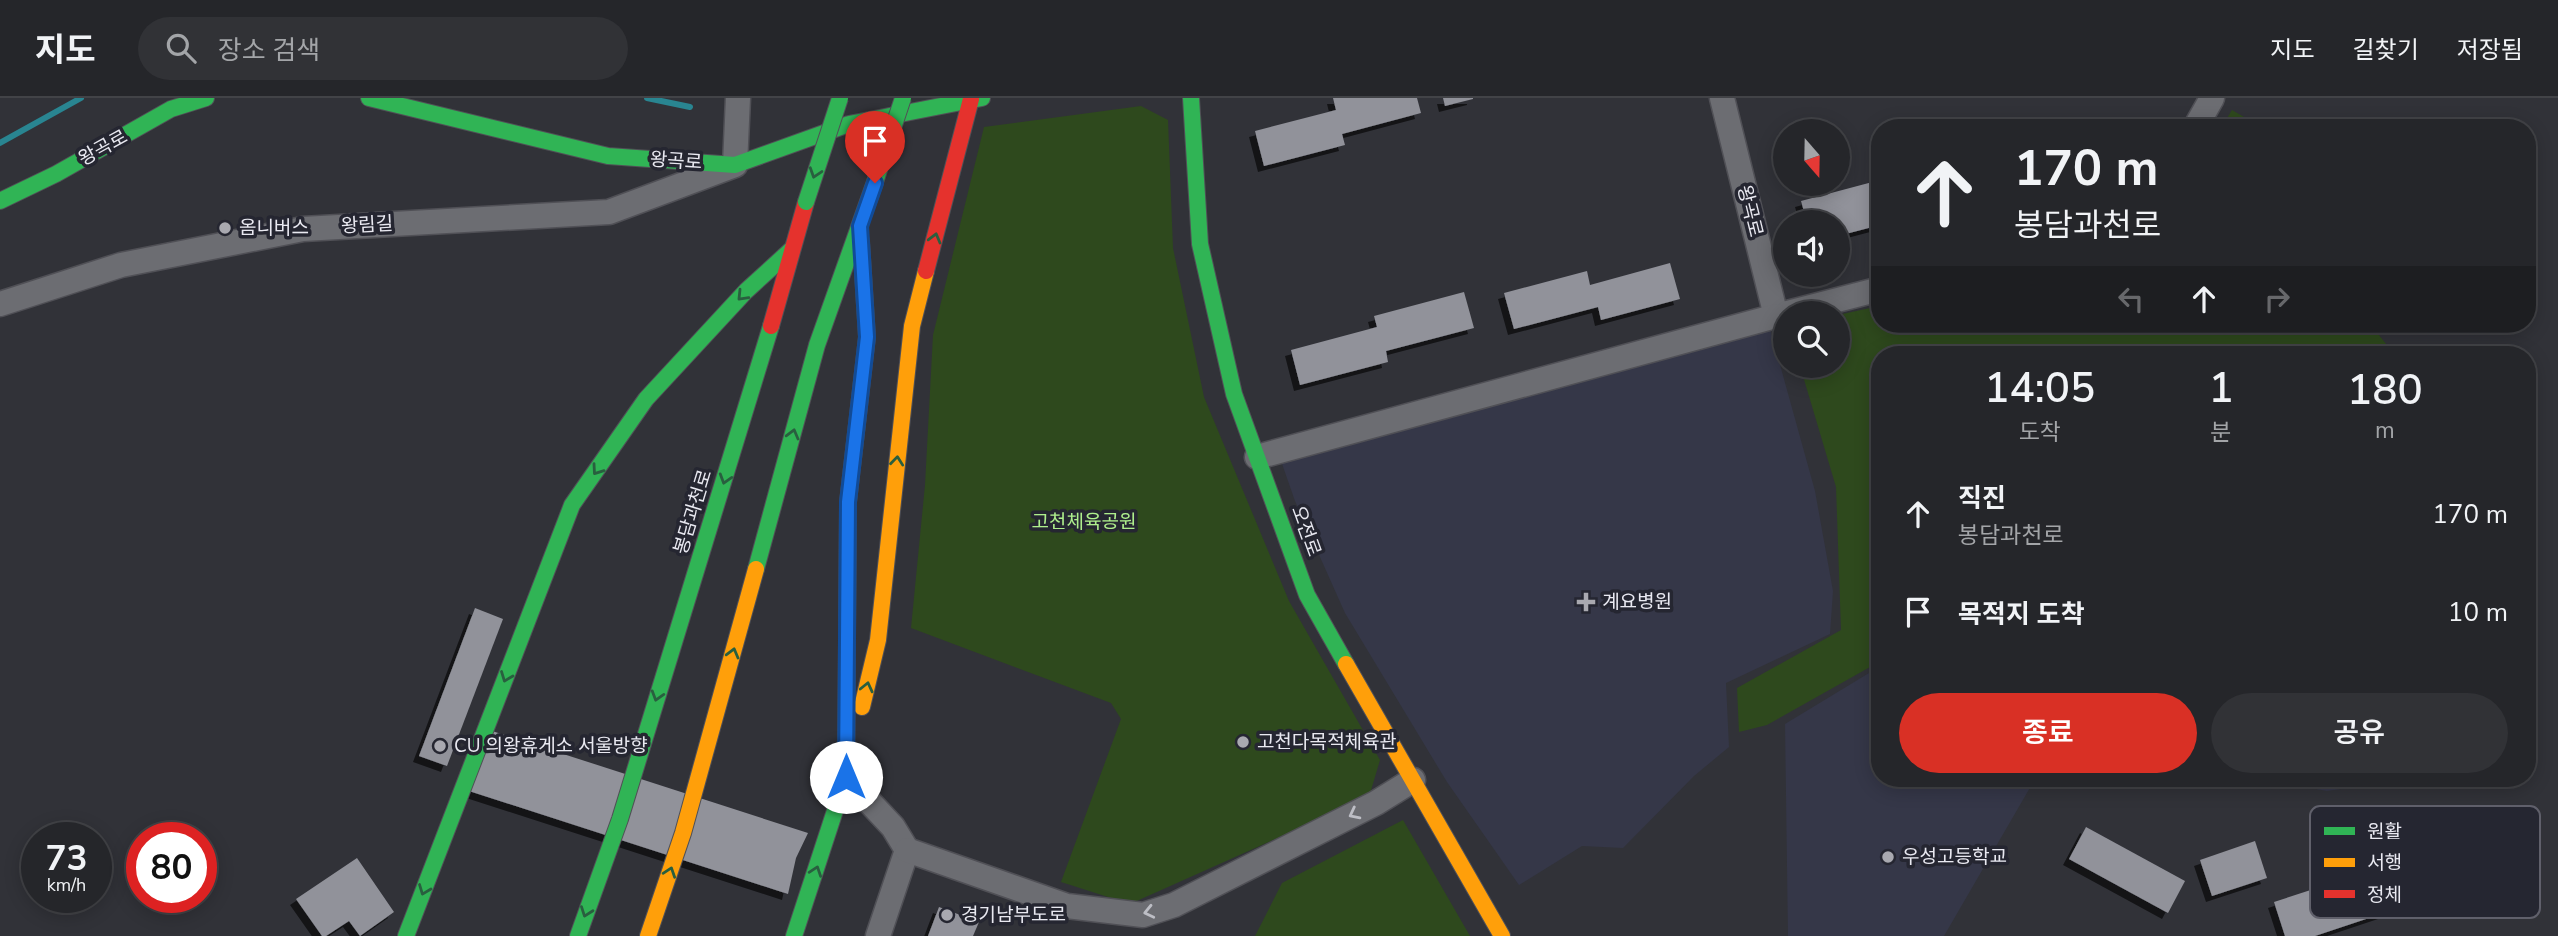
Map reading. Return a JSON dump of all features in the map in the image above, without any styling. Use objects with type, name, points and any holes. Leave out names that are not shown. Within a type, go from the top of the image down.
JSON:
[{"type":"main road","name":"왕곡로","points":[[0,201],[56,174],[172,109],[206,98]]},
{"type":"main road","name":"왕곡로","points":[[369,98],[608,156],[735,164],[849,124],[976,99]]},
{"type":"main road","name":"봉담과천로","points":[[578,936],[620,818],[760,364],[806,202],[840,98]]},
{"type":"main road","points":[[648,936],[683,833],[817,345],[903,98]]},
{"type":"main road","name":"오전로","points":[[1191,98],[1200,244],[1234,394],[1307,595],[1502,936]]},
{"type":"main road","points":[[794,936],[846,777],[878,640],[912,326],[976,99]]},
{"type":"main road","points":[[846,777],[848,502],[867,337],[860,226]]},
{"type":"main road","points":[[407,936],[572,505],[646,399],[746,291],[792,249]]},
{"type":"street","points":[[735,164],[738,98]]},
{"type":"street","name":"왕곡로","points":[[1722,98],[1779,301]]},
{"type":"street","points":[[2201,119],[2212,98]]},
{"type":"street","name":"왕림길","points":[[0,304],[121,265],[303,229],[609,212],[735,164]]},
{"type":"street","points":[[1833,301],[1871,291]]},
{"type":"street","points":[[1257,457],[1773,317]]},
{"type":"street","points":[[846,777],[893,827],[907,850],[1066,906],[1143,915],[1186,899],[1376,803],[1413,780]]},
{"type":"street","points":[[878,936],[907,850]]},
{"type":"shaded area","name":"계요병원","points":[[1769,325],[1773,339],[1773,378],[1784,378],[1815,491],[1833,591],[1830,634],[1726,683],[1729,747],[1694,776],[1623,848],[1582,846],[1519,885],[1447,782],[1345,613],[1295,501],[1280,458]]},
{"type":"shaded area","name":"우성고등학교","points":[[1871,672],[1871,787],[2030,787],[1944,936],[1788,936],[1785,724]]},
{"type":"shaded area","points":[[2305,787],[2354,787],[2327,791]]},
{"type":"green space","name":"고천체육공원","points":[[1141,106],[1168,120],[1173,248],[1204,397],[1289,601],[1380,760],[1369,797],[1130,904],[1061,882],[1121,719],[1111,703],[911,628],[925,485],[933,335],[984,127]]},
{"type":"green space","points":[[2232,110],[2248,119],[2226,119]]},
{"type":"green space","points":[[1871,308],[1871,333],[2377,333],[2388,346],[1871,346],[1871,666],[1767,725],[1739,732],[1737,688],[1841,630],[1836,487],[1804,378],[1850,378],[1850,312]]},
{"type":"green space","points":[[1403,820],[1470,936],[1255,936],[1282,883]]},
{"type":"building","points":[[1333,98],[1417,98],[1421,113],[1342,134],[1345,145],[1264,166],[1255,131],[1336,110]]},
{"type":"building","points":[[1443,98],[1473,98],[1473,99],[1445,106]]},
{"type":"building","points":[[1871,182],[1871,227],[1850,233],[1850,210],[1804,210],[1801,201],[1820,196],[1850,196],[1850,188]]},
{"type":"building","points":[[1670,263],[1680,299],[1601,320],[1598,307],[1514,329],[1504,293],[1587,271],[1590,285]]},
{"type":"building","points":[[1464,292],[1474,328],[1386,351],[1388,362],[1300,385],[1291,350],[1377,327],[1374,316]]},
{"type":"building","points":[[475,608],[503,619],[447,766],[419,756]]},
{"type":"building","points":[[489,730],[808,833],[796,858],[788,894],[469,791]]},
{"type":"building","points":[[2086,827],[2185,881],[2168,913],[2069,859]]},
{"type":"building","points":[[2255,841],[2267,878],[2212,896],[2200,860]]},
{"type":"building","points":[[357,858],[394,912],[360,936],[349,921],[322,936],[296,899]]},
{"type":"building","points":[[2310,890],[2310,918],[2369,918],[2315,936],[2285,936],[2274,902]]},
{"type":"building","name":"경기남부도로","points":[[939,907],[979,922],[973,936],[928,936]]},
{"type":"waterway","points":[[0,143],[81,98]]},
{"type":"waterway","points":[[647,98],[690,107]]},
{"type":"traffic: fast","points":[[0,201],[56,174],[171,109],[206,98]]},
{"type":"traffic: fast","points":[[369,98],[608,156],[735,165],[849,124],[982,98]]},
{"type":"traffic: fast","points":[[806,202],[840,98]]},
{"type":"traffic: fast","points":[[875,182],[903,98]]},
{"type":"traffic: fast","points":[[1191,98],[1200,244],[1234,394],[1307,595],[1346,664]]},
{"type":"traffic: fast","points":[[756,569],[817,345],[875,182]]},
{"type":"traffic: fast","points":[[794,936],[846,777],[848,502],[867,337],[861,241]]},
{"type":"traffic: fast","points":[[406,936],[572,505],[646,399],[746,291],[792,249]]},
{"type":"traffic: fast","points":[[578,936],[620,819],[771,326]]},
{"type":"traffic: slow","points":[[862,707],[878,640],[912,326],[926,271]]},
{"type":"traffic: slow","points":[[648,936],[683,833],[756,569]]},
{"type":"traffic: slow","points":[[1346,664],[1502,936]]},
{"type":"traffic: jam","points":[[926,271],[971,99]]},
{"type":"traffic: jam","points":[[771,326],[806,202]]},
{"type":"place","name":"옴니버스","points":[[225,228]]},
{"type":"place","name":"계요병원","points":[[1586,602]]},
{"type":"place","name":"고천다목적체육관","points":[[1243,742]]},
{"type":"place","name":"CU 의왕휴게소 서울방향","points":[[440,746]]},
{"type":"place","name":"우성고등학교","points":[[1888,857]]},
{"type":"place","name":"경기남부도로","points":[[947,915]]},
{"type":"route","points":[[846,777],[848,502],[867,337],[860,226],[875,183]]}]
